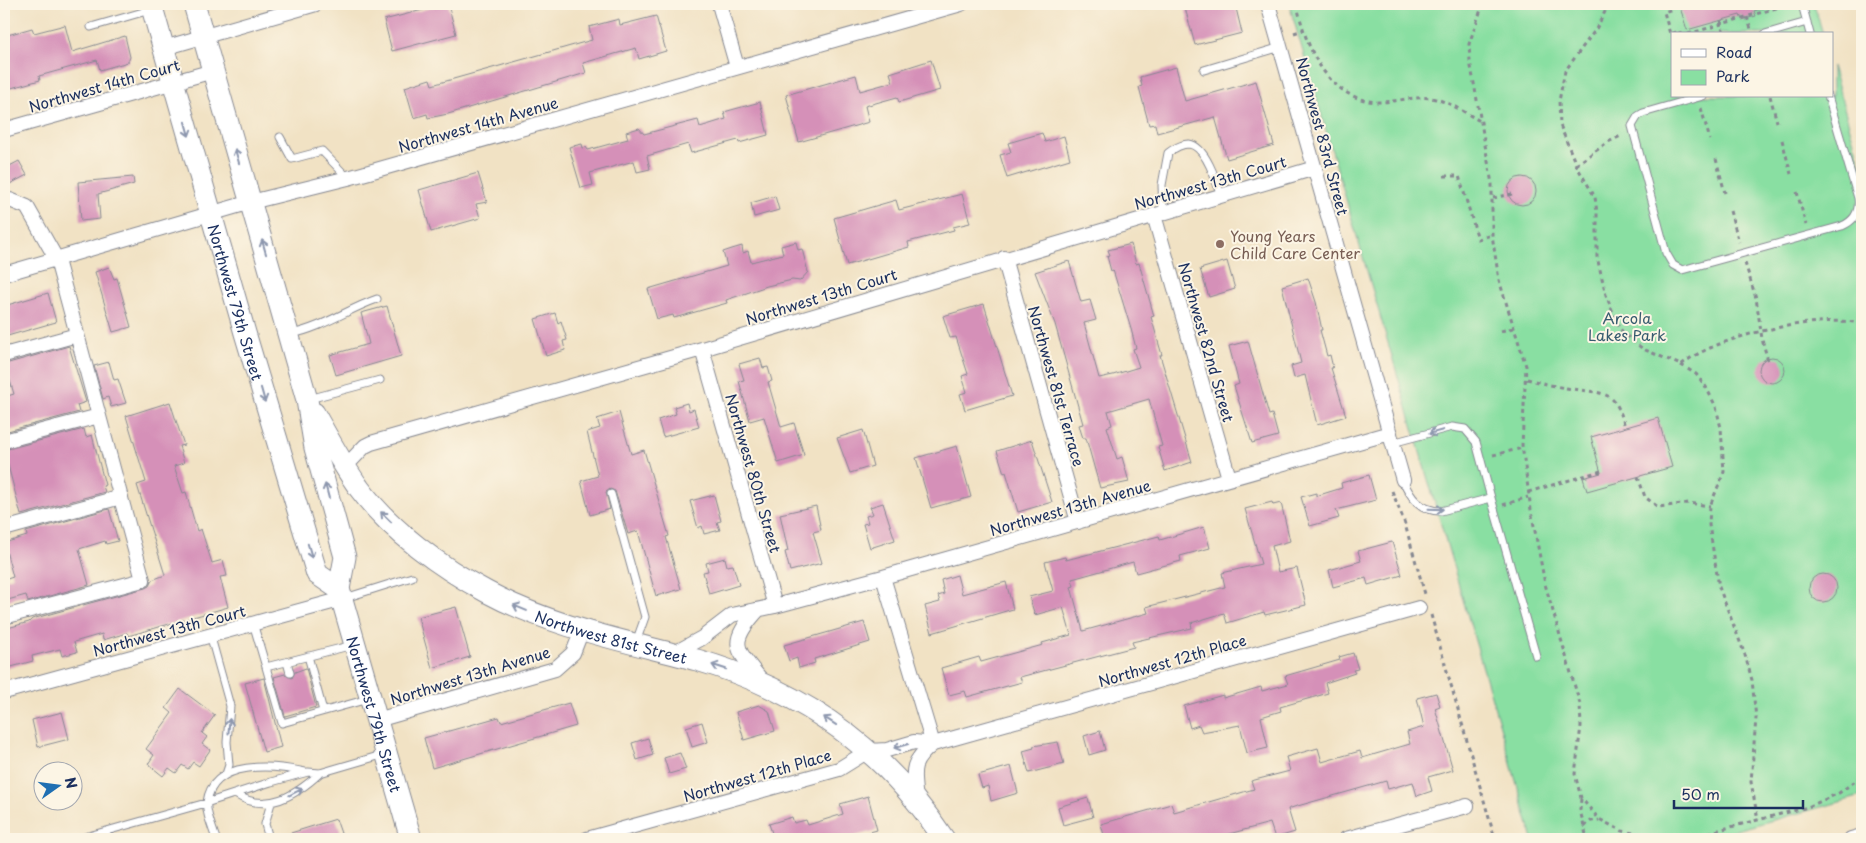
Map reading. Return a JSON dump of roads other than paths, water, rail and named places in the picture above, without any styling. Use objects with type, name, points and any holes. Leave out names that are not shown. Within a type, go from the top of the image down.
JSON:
[{"type":"main road","name":"Northwest 79th Street","points":[[194,4],[307,400],[315,448],[345,557],[341,594],[412,839]]},
{"type":"main road","name":"Northwest 79th Street","points":[[152,7],[317,574],[341,594]]},
{"type":"main road","name":"Northwest 81st Street","points":[[307,400],[360,490],[389,520],[449,569],[506,602],[582,630],[720,667],[784,693],[821,715],[868,751],[916,801],[944,839]]},
{"type":"street","name":"Northwest 14th Court","points":[[164,48],[316,4]]},
{"type":"street","points":[[719,4],[737,68]]},
{"type":"street","name":"Northwest 14th Avenue","points":[[4,274],[251,202],[348,178],[961,4]]},
{"type":"street","name":"Northwest 83rd Street","points":[[1268,4],[1403,480]]},
{"type":"street","name":"Northwest 14th Court","points":[[4,130],[213,71]]},
{"type":"street","name":"Northwest 13th Court","points":[[345,467],[364,446],[371,443],[702,349],[1004,258],[1315,168]]},
{"type":"street","points":[[4,202],[10,200],[27,208],[56,260],[143,580],[4,617]]},
{"type":"street","name":"Northwest 82nd Street","points":[[1158,214],[1229,478]]},
{"type":"street","name":"Northwest 81st Terrace","points":[[1004,258],[1078,522]]},
{"type":"street","points":[[4,355],[77,335]]},
{"type":"street","name":"Northwest 80th Street","points":[[702,349],[775,606]]},
{"type":"street","points":[[4,441],[99,416]]},
{"type":"street","name":"Northwest 13th Avenue","points":[[673,654],[698,641],[732,615],[775,606],[883,577],[1229,478],[1391,438]]},
{"type":"street","points":[[4,528],[120,497]]},
{"type":"street","points":[[883,577],[933,744]]},
{"type":"street","name":"Northwest 13th Court","points":[[4,692],[253,623],[341,594]]},
{"type":"street","name":"Northwest 12th Place","points":[[587,839],[839,769],[868,751],[887,750],[914,742],[933,744],[1425,607]]},
{"type":"street","points":[[758,610],[742,627],[738,646],[743,656],[765,685]]},
{"type":"street","name":"Northwest 13th Avenue","points":[[377,720],[555,668],[572,653],[582,630]]},
{"type":"street","name":"Northwest 12th Place","points":[[916,801],[913,775],[915,762],[920,754],[933,744]]},
{"type":"street","points":[[1346,839],[1467,806]]},
{"type":"street","points":[[1851,839],[1862,836]]},
{"type":"lane","points":[[1802,4],[1810,32]]},
{"type":"lane","points":[[91,26],[152,7]]},
{"type":"lane","points":[[1772,32],[1807,22]]},
{"type":"lane","points":[[1204,70],[1281,46]]},
{"type":"lane","points":[[1696,98],[1643,113],[1634,121],[1632,126],[1666,253],[1673,265],[1682,270],[1842,226],[1853,219],[1858,210],[1858,198],[1829,98]]},
{"type":"lane","points":[[280,137],[292,159],[322,151],[348,178]]},
{"type":"lane","points":[[1158,214],[1164,168],[1168,153],[1189,144],[1198,148],[1208,163],[1221,196]]},
{"type":"lane","points":[[289,335],[309,331],[354,307],[377,299]]},
{"type":"lane","points":[[307,400],[380,380]]},
{"type":"lane","points":[[1391,438],[1452,427],[1465,429],[1476,442],[1536,656]]},
{"type":"lane","points":[[1403,480],[1414,500],[1423,508],[1432,511],[1450,509],[1491,498]]},
{"type":"lane","points":[[611,494],[645,617],[635,645]]},
{"type":"lane","points":[[341,594],[412,577]]},
{"type":"lane","points":[[253,623],[282,723],[302,714],[323,711],[371,698]]},
{"type":"lane","points":[[210,634],[230,706],[227,742],[229,765],[226,774]]},
{"type":"lane","points":[[266,667],[356,644]]},
{"type":"lane","points":[[308,656],[323,711]]},
{"type":"lane","points":[[287,662],[290,673]]},
{"type":"lane","points":[[216,839],[206,803],[212,786],[226,774],[259,767],[283,767],[320,773],[387,754]]},
{"type":"lane","points":[[78,839],[308,772]]},
{"type":"lane","points":[[235,794],[247,802],[271,803],[304,787],[320,773]]},
{"type":"lane","points":[[269,839],[266,824],[271,803]]},
{"type":"place","name":"Young Years Child Care Center","points":[[1220,244]]},
{"type":"park label","name":"Arcola Lakes Park","points":[[1627,326]]}]
